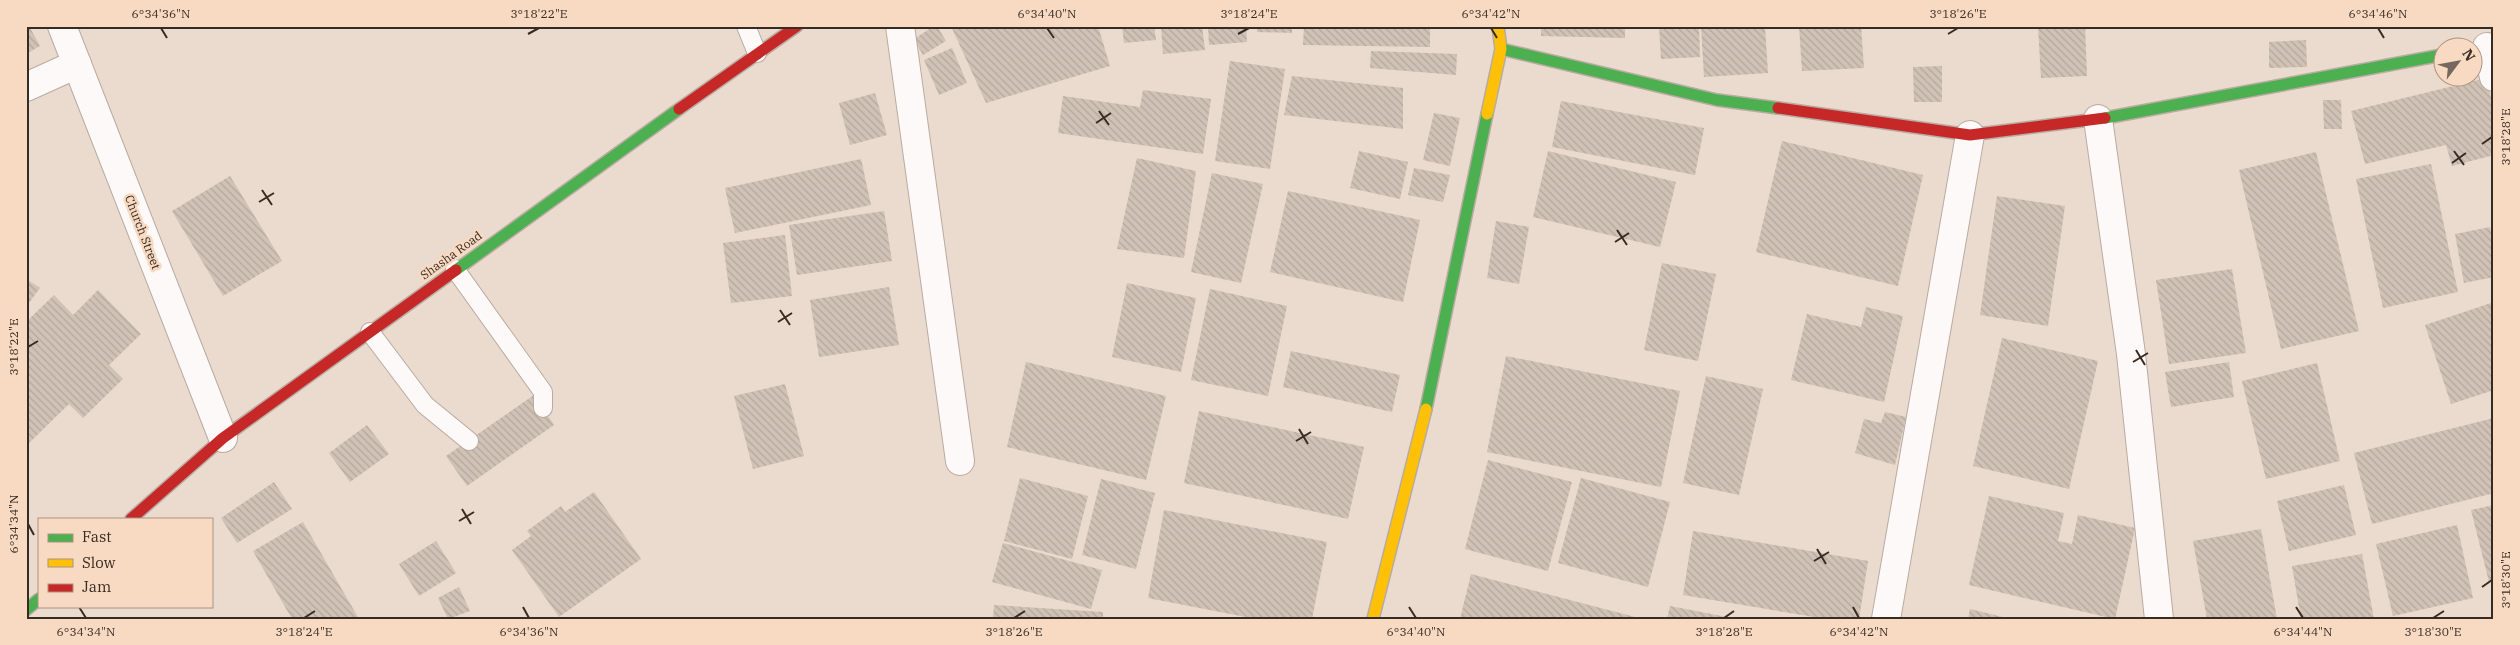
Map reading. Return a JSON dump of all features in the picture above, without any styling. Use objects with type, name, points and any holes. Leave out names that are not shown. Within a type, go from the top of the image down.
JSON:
[{"type":"street","name":"Church Street","points":[[62,26],[223,438]]},
{"type":"street","name":"Shasha Road","points":[[132,518],[223,438],[455,269],[797,26]]},
{"type":"street","points":[[900,26],[960,461]]},
{"type":"street","points":[[1373,619],[1420,437],[1501,49],[1498,26]]},
{"type":"street","points":[[2484,48],[2494,77]]},
{"type":"street","points":[[1501,49],[1717,100],[1970,135],[2098,119],[2432,58]]},
{"type":"street","points":[[26,87],[77,64]]},
{"type":"street","points":[[2098,119],[2131,354],[2159,619]]},
{"type":"street","points":[[1886,619],[1970,135]]},
{"type":"street","points":[[26,610],[38,600]]},
{"type":"lane","points":[[746,26],[757,53]]},
{"type":"lane","points":[[455,269],[543,392],[542,408]]},
{"type":"lane","points":[[370,332],[426,405],[469,440]]},
{"type":"building","points":[[26,26],[29,26],[40,46],[26,54]]},
{"type":"building","points":[[937,26],[946,41],[923,55],[914,39]]},
{"type":"building","points":[[951,26],[1098,26],[1110,66],[986,103]]},
{"type":"building","points":[[1122,26],[1154,26],[1156,40],[1124,43]]},
{"type":"building","points":[[1161,26],[1202,26],[1205,50],[1163,54]]},
{"type":"building","points":[[1208,26],[1246,26],[1247,42],[1209,45]]},
{"type":"building","points":[[1257,26],[1292,26],[1292,33],[1257,32]]},
{"type":"building","points":[[1304,26],[1430,26],[1430,47],[1303,45]]},
{"type":"building","points":[[1541,26],[1625,26],[1625,38],[1541,36]]},
{"type":"building","points":[[1659,26],[1699,26],[1700,57],[1661,59]]},
{"type":"building","points":[[1701,26],[1765,26],[1768,73],[1704,77]]},
{"type":"building","points":[[1799,26],[1861,26],[1864,68],[1802,71]]},
{"type":"building","points":[[2038,26],[2085,26],[2087,76],[2041,78]]},
{"type":"building","points":[[2306,40],[2307,67],[2269,68],[2269,42]]},
{"type":"building","points":[[952,48],[967,83],[939,95],[924,60]]},
{"type":"building","points":[[1371,51],[1457,54],[1456,75],[1370,68]]},
{"type":"building","points":[[1230,61],[1285,69],[1270,169],[1215,161]]},
{"type":"building","points":[[1942,66],[1942,102],[1914,102],[1913,67]]},
{"type":"building","points":[[1292,76],[1403,88],[1403,129],[1284,115]]},
{"type":"building","points":[[2486,78],[2494,109],[2494,155],[2452,166],[2446,145],[2365,164],[2351,111],[2445,88],[2482,88],[2482,79]]},
{"type":"building","points":[[1143,90],[1211,99],[1203,154],[1058,133],[1063,96],[1140,107]]},
{"type":"building","points":[[875,93],[887,135],[850,145],[839,103]]},
{"type":"building","points":[[2323,100],[2341,100],[2342,129],[2324,129]]},
{"type":"building","points":[[1561,101],[1704,128],[1695,175],[1552,147]]},
{"type":"building","points":[[1434,113],[1460,118],[1450,166],[1423,160]]},
{"type":"building","points":[[1782,141],[1923,175],[1898,286],[1756,252]]},
{"type":"building","points":[[1359,151],[1408,162],[1400,199],[1350,188]]},
{"type":"building","points":[[1548,151],[1676,182],[1660,247],[1533,217]]},
{"type":"building","points":[[2316,152],[2359,331],[2281,349],[2239,170]]},
{"type":"building","points":[[1137,158],[1196,171],[1184,258],[1117,249]]},
{"type":"building","points":[[861,159],[871,205],[735,233],[725,188]]},
{"type":"building","points":[[2431,164],[2458,292],[2383,308],[2356,179]]},
{"type":"building","points":[[1414,168],[1450,175],[1443,202],[1408,195]]},
{"type":"building","points":[[1212,173],[1263,184],[1241,283],[1191,272]]},
{"type":"building","points":[[230,176],[282,261],[223,296],[172,211]]},
{"type":"building","points":[[1288,191],[1420,220],[1403,302],[1270,272]]},
{"type":"building","points":[[1997,196],[2065,206],[2048,326],[1980,315]]},
{"type":"building","points":[[884,211],[892,261],[797,275],[789,225]]},
{"type":"building","points":[[1496,221],[1529,227],[1519,284],[1487,278]]},
{"type":"building","points":[[2490,227],[2494,246],[2494,277],[2464,283],[2455,234]]},
{"type":"building","points":[[785,235],[792,296],[731,303],[723,243]]},
{"type":"building","points":[[1662,263],[1716,274],[1698,361],[1644,350]]},
{"type":"building","points":[[2232,269],[2246,353],[2169,364],[2156,280]]},
{"type":"building","points":[[26,279],[40,288],[26,307]]},
{"type":"building","points":[[1127,283],[1196,298],[1181,372],[1112,357]]},
{"type":"building","points":[[889,287],[899,345],[819,357],[810,300]]},
{"type":"building","points":[[1210,289],[1287,306],[1268,396],[1191,380]]},
{"type":"building","points":[[98,290],[141,334],[109,365],[123,379],[83,418],[69,404],[26,446],[26,322],[54,295],[73,315]]},
{"type":"building","points":[[2494,302],[2494,390],[2451,404],[2425,325]]},
{"type":"building","points":[[1866,307],[1903,316],[1884,402],[1791,380],[1807,314],[1861,327]]},
{"type":"building","points":[[2002,338],[2098,361],[2069,489],[1973,466]]},
{"type":"building","points":[[1291,351],[1400,375],[1392,412],[1283,387]]},
{"type":"building","points":[[1506,356],[1680,391],[1661,487],[1487,452]]},
{"type":"building","points":[[1026,362],[1166,396],[1146,480],[1007,447]]},
{"type":"building","points":[[2229,362],[2234,397],[2171,407],[2165,372]]},
{"type":"building","points":[[2317,363],[2340,461],[2266,479],[2242,381]]},
{"type":"building","points":[[1706,376],[1763,389],[1739,495],[1683,483]]},
{"type":"building","points":[[785,384],[804,456],[753,469],[734,396]]},
{"type":"building","points":[[534,395],[554,425],[467,486],[446,456]]},
{"type":"building","points":[[1199,411],[1364,447],[1348,519],[1184,483]]},
{"type":"building","points":[[1885,412],[1906,417],[1895,465],[1855,453],[1864,419],[1881,423]]},
{"type":"building","points":[[2494,418],[2494,493],[2372,524],[2354,453]]},
{"type":"building","points":[[367,425],[389,454],[350,482],[329,453]]},
{"type":"building","points":[[1488,460],[1572,482],[1548,571],[1465,549]]},
{"type":"building","points":[[1020,478],[1088,496],[1072,559],[1004,541]]},
{"type":"building","points":[[1581,478],[1670,502],[1648,587],[1558,563]]},
{"type":"building","points":[[1101,479],[1155,493],[1136,569],[1082,555]]},
{"type":"building","points":[[274,482],[292,509],[237,543],[221,518]]},
{"type":"building","points":[[2344,485],[2356,535],[2289,551],[2277,501]]},
{"type":"building","points":[[594,492],[641,559],[559,617],[512,550],[531,536],[527,531],[561,506],[565,512]]},
{"type":"building","points":[[1989,496],[2064,513],[2058,541],[2072,544],[2078,515],[2135,528],[2115,619],[1969,585]]},
{"type":"building","points":[[2494,505],[2494,580],[2489,582],[2471,510]]},
{"type":"building","points":[[1164,510],[1327,542],[1312,619],[1256,619],[1148,598]]},
{"type":"building","points":[[303,522],[359,619],[292,619],[253,551]]},
{"type":"building","points":[[2457,525],[2473,598],[2393,616],[2376,544]]},
{"type":"building","points":[[2261,529],[2277,619],[2207,619],[2193,541]]},
{"type":"building","points":[[1693,531],[1868,561],[1859,619],[1826,619],[1683,595]]},
{"type":"building","points":[[436,541],[456,573],[419,596],[399,564]]},
{"type":"building","points":[[1003,543],[1102,570],[1091,609],[992,582]]},
{"type":"building","points":[[2362,554],[2374,619],[2301,619],[2292,566]]},
{"type":"building","points":[[1471,574],[1639,618],[1639,619],[1460,619]]},
{"type":"building","points":[[459,587],[470,611],[448,619],[438,598]]},
{"type":"building","points":[[994,605],[1103,612],[1103,619],[993,619]]},
{"type":"building","points":[[1670,606],[1732,618],[1667,619]]},
{"type":"building","points":[[1970,609],[2007,618],[2007,619],[1968,619]]},
{"type":"traffic: fast","points":[[1501,49],[1717,100],[1778,108]]},
{"type":"traffic: fast","points":[[2105,118],[2432,57]]},
{"type":"traffic: fast","points":[[456,270],[679,109]]},
{"type":"traffic: fast","points":[[1426,409],[1487,114]]},
{"type":"traffic: fast","points":[[26,610],[38,600]]},
{"type":"traffic: slow","points":[[1487,114],[1501,49],[1498,26]]},
{"type":"traffic: slow","points":[[1373,619],[1426,409]]},
{"type":"traffic: jam","points":[[679,109],[797,26]]},
{"type":"traffic: jam","points":[[1778,108],[1970,135],[2105,118]]},
{"type":"traffic: jam","points":[[132,518],[223,438],[456,270]]}]
